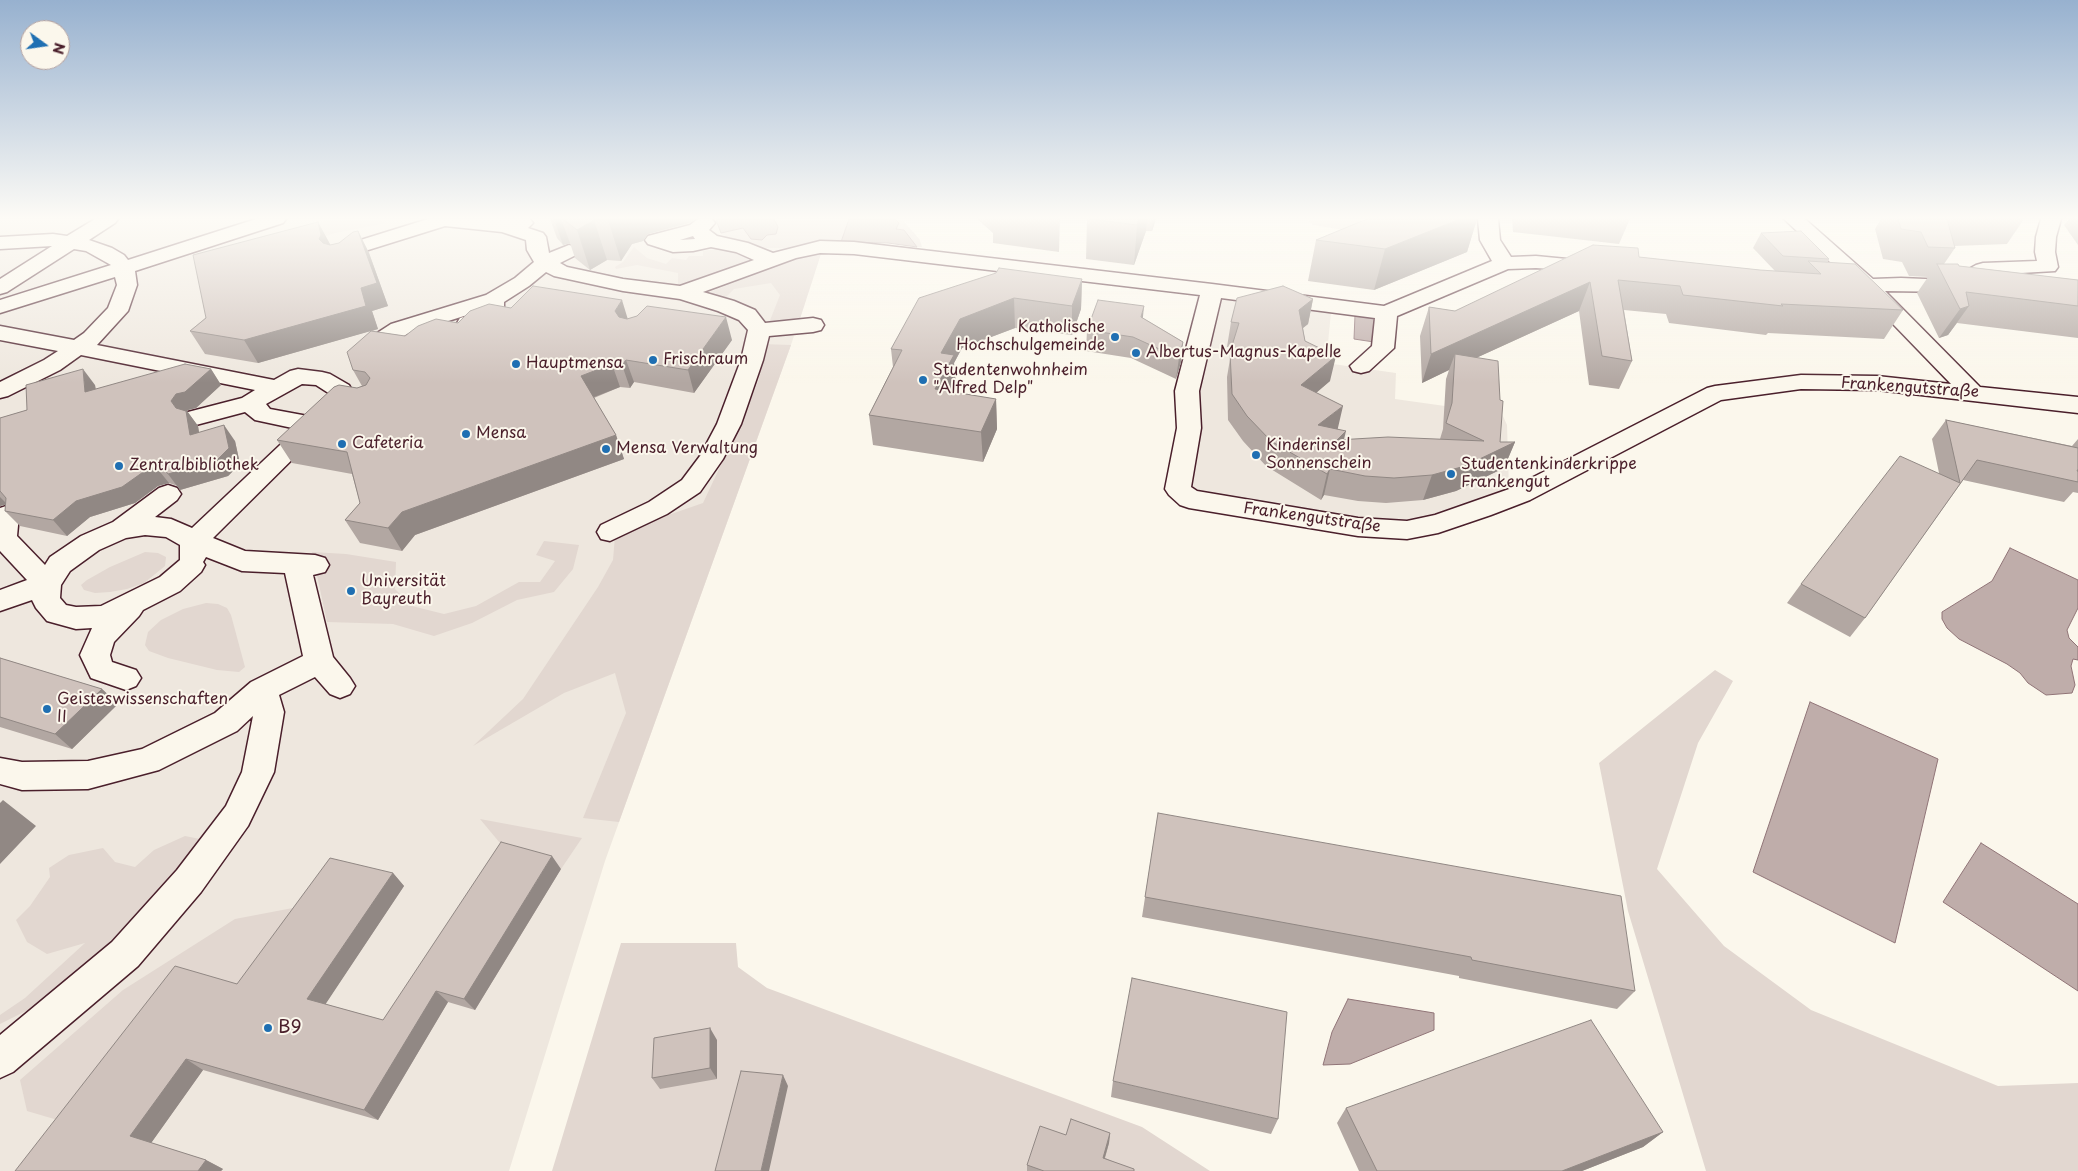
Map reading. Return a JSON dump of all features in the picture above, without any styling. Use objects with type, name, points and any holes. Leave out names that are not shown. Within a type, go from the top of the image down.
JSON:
[{"type":"street","points":[[0,288],[22,274]]},
{"type":"street","points":[[0,307],[109,274]]},
{"type":"street","points":[[0,391],[45,370],[78,348],[104,327],[120,305],[127,285],[125,274]]},
{"type":"street","points":[[494,299],[532,274]]},
{"type":"street","points":[[568,274],[726,306],[747,315],[759,330]]},
{"type":"street","points":[[597,280],[605,274]]},
{"type":"street","points":[[672,294],[732,274]]},
{"type":"street","points":[[1073,274],[1386,313],[1480,274]]},
{"type":"street","points":[[1854,274],[1972,392]]},
{"type":"street","points":[[1953,286],[1975,274]]},
{"type":"street","points":[[1822,283],[1868,286],[1902,284],[1953,286],[1982,290]]},
{"type":"street","name":"Frankengutstraße","points":[[1212,290],[1187,391],[1189,428],[1178,489],[1188,499],[1358,527],[1407,530],[1438,524],[1521,494],[1715,393],[1801,382],[1877,383],[2078,405]]},
{"type":"street","points":[[1361,366],[1383,348],[1386,313]]},
{"type":"street","points":[[759,330],[813,325]]},
{"type":"street","points":[[610,532],[658,508],[691,486],[711,459],[729,424],[752,360],[759,330]]},
{"type":"street","points":[[0,333],[277,388]]},
{"type":"street","points":[[224,376],[246,361]]},
{"type":"street","points":[[196,417],[250,403],[298,376],[322,379],[341,390],[343,398]]},
{"type":"street","points":[[343,398],[369,402]]},
{"type":"street","points":[[168,494],[122,529],[90,543],[60,564],[47,584],[46,601],[57,613],[76,618],[105,616],[170,584],[192,553],[343,398]]},
{"type":"street","points":[[250,403],[263,415],[316,424]]},
{"type":"street","points":[[6,515],[4,538],[47,584]]},
{"type":"street","points":[[122,529],[145,526],[171,528],[192,553],[242,561],[306,565],[319,661],[340,686]]},
{"type":"street","points":[[189,592],[192,553]]},
{"type":"street","points":[[0,600],[47,584]]},
{"type":"street","points":[[105,676],[95,655],[102,637],[117,619],[140,600]]},
{"type":"street","points":[[0,771],[22,776],[88,776],[148,761],[226,722],[262,690],[319,661]]},
{"type":"street","points":[[0,1059],[125,954],[189,882],[237,816],[258,772],[269,712],[262,690]]},
{"type":"shaded area","name":"Universität Bayreuth","points":[[0,274],[814,274],[791,345],[605,861],[509,1171],[0,1171]]},
{"type":"shaded area","points":[[678,274],[724,274],[719,276],[678,287]]},
{"type":"shaded area","points":[[757,274],[815,274],[799,322],[769,323],[780,295],[771,283],[734,289],[722,301],[710,292]]},
{"type":"shaded area","points":[[1218,297],[1331,313],[1326,363],[1396,373],[1395,399],[1502,414],[1507,425],[1509,489],[1485,502],[1408,523],[1355,522],[1208,499],[1186,486],[1195,392]]},
{"type":"shaded area","points":[[1355,315],[1376,317],[1374,342],[1354,339]]},
{"type":"shaded area","points":[[762,344],[791,345],[619,822],[583,818],[626,713],[615,673],[564,693],[473,746],[523,699],[598,587],[613,560],[615,536],[703,503],[744,416],[759,379]]},
{"type":"shaded area","points":[[544,541],[579,545],[573,569],[554,592],[517,600],[472,623],[434,636],[393,624],[327,622],[312,552],[346,554],[396,562],[395,589],[412,606],[444,614],[476,606],[519,582],[540,582],[555,561],[536,555]]},
{"type":"shaded area","points":[[2010,548],[2078,580],[2078,608],[2067,630],[2069,638],[2078,647],[2078,660],[2073,659],[2071,666],[2075,685],[2072,693],[2046,695],[2028,683],[2020,673],[2007,664],[1959,639],[1947,628],[1942,619],[1942,612],[1992,581]]},
{"type":"shaded area","points":[[145,552],[158,553],[166,557],[165,566],[144,583],[127,589],[95,593],[84,590],[81,585],[110,567]]},
{"type":"shaded area","points":[[206,603],[218,604],[227,608],[231,615],[245,667],[239,672],[217,670],[168,658],[149,651],[145,645],[148,632],[161,620],[183,609]]},
{"type":"shaded area","points":[[1715,670],[1733,681],[1698,743],[1657,869],[1724,946],[1811,1010],[1998,1086],[2078,1083],[2078,1171],[1706,1171],[1628,911],[1599,763]]},
{"type":"shaded area","points":[[1810,702],[1938,759],[1895,943],[1753,872]]},
{"type":"shaded area","points":[[480,819],[582,838],[561,869],[510,855]]},
{"type":"shaded area","points":[[185,836],[200,839],[174,878],[132,924],[32,1008],[0,1024],[0,1015],[25,998],[85,943],[47,954],[27,942],[16,920],[30,906],[50,877],[49,868],[69,855],[103,848],[115,862],[135,867],[154,850]]},
{"type":"shaded area","points":[[1981,843],[2078,904],[2078,991],[1943,902]]},
{"type":"shaded area","points":[[319,903],[252,995],[78,1126],[27,1111],[20,1080],[123,990],[235,919]]},
{"type":"shaded area","points":[[621,943],[736,943],[738,967],[767,988],[1142,1127],[1210,1171],[552,1171]]},
{"type":"shaded area","points":[[1348,999],[1434,1013],[1434,1030],[1350,1064],[1323,1065],[1332,1032]]},
{"type":"building","points":[[197,274],[374,274],[377,283],[361,288],[366,306],[244,340],[190,331],[206,318]]},
{"type":"building","points":[[994,274],[1042,274],[1082,279],[1072,306],[1014,298],[960,319],[941,353],[954,355],[935,389],[996,399],[981,432],[869,415],[902,350],[891,349],[919,298]]},
{"type":"building","points":[[1533,274],[1865,274],[1903,310],[1781,304],[1783,306],[1683,295],[1680,286],[1618,280],[1632,361],[1602,356],[1590,282],[1431,354],[1429,307],[1455,311]]},
{"type":"building","points":[[1942,274],[2024,274],[2078,280],[2078,306],[1966,292],[1969,306],[1960,309]]},
{"type":"building","name":"Mensa","points":[[533,286],[622,300],[615,311],[619,317],[627,319],[637,316],[647,306],[726,317],[688,370],[626,360],[622,365],[612,364],[581,376],[616,435],[402,512],[388,528],[345,520],[360,503],[347,452],[277,440],[334,387],[339,385],[357,388],[366,385],[370,378],[365,372],[353,370],[347,352],[371,331],[405,336],[418,326],[436,319],[458,323],[470,311],[489,304],[511,308]]},
{"type":"building","points":[[1283,286],[1313,299],[1299,310],[1305,341],[1336,356],[1301,385],[1343,406],[1318,425],[1346,431],[1337,440],[1388,437],[1484,441],[1446,423],[1452,403],[1455,354],[1498,361],[1500,400],[1503,401],[1500,442],[1515,442],[1465,466],[1432,475],[1394,478],[1365,476],[1330,469],[1327,474],[1271,441],[1247,416],[1232,394],[1230,352],[1239,323],[1231,322],[1237,298]]},
{"type":"building","points":[[1098,300],[1144,306],[1141,317],[1183,342],[1179,358],[1133,337],[1087,330]]},
{"type":"building","name":"Zentralbibliothek","points":[[185,364],[211,369],[185,392],[176,394],[171,401],[176,408],[186,411],[190,435],[224,425],[229,448],[217,460],[168,474],[165,470],[156,467],[146,470],[122,487],[76,501],[53,520],[5,511],[6,498],[0,491],[0,418],[27,410],[26,385],[83,369],[85,392]]},
{"type":"building","points":[[1946,420],[2078,448],[2078,482],[1977,460],[1865,618],[1801,584],[1900,456],[1960,483]]},
{"type":"building","name":"Geisteswissenschaften II","points":[[0,658],[102,689],[55,734],[0,717]]},
{"type":"building","points":[[1158,813],[1621,896],[1635,991],[1472,960],[1471,957],[1145,897]]},
{"type":"building","name":"B9","points":[[501,842],[552,856],[464,999],[436,991],[364,1110],[186,1059],[130,1136],[206,1160],[198,1171],[15,1171],[175,966],[237,984],[330,858],[393,873],[307,999],[383,1020]]},
{"type":"building","points":[[1132,978],[1287,1012],[1278,1119],[1113,1081]]},
{"type":"building","points":[[1591,1020],[1663,1132],[1562,1171],[1377,1171],[1346,1108]]},
{"type":"building","points":[[710,1028],[710,1068],[652,1078],[654,1038]]},
{"type":"building","points":[[741,1071],[783,1075],[761,1171],[715,1171]]},
{"type":"building","points":[[1071,1119],[1110,1133],[1103,1158],[1134,1169],[1134,1171],[1044,1171],[1027,1165],[1040,1126],[1066,1135]]},
{"type":"place","name":"Katholische Hochschulgemeinde","points":[[1115,337]]},
{"type":"place","name":"Albertus-Magnus-Kapelle","points":[[1136,353]]},
{"type":"place","name":"Frischraum","points":[[653,360]]},
{"type":"place","name":"Hauptmensa","points":[[516,364]]},
{"type":"place","name":"Studentenwohnheim \"Alfred Delp\"","points":[[923,380]]},
{"type":"place","name":"Mensa","points":[[466,434]]},
{"type":"place","name":"Cafeteria","points":[[342,444]]},
{"type":"place","name":"Mensa Verwaltung","points":[[606,449]]},
{"type":"place","name":"Kinderinsel Sonnenschein","points":[[1256,455]]},
{"type":"place","name":"Zentralbibliothek","points":[[119,466]]},
{"type":"place","name":"Studentenkinderkrippe Frankengut","points":[[1451,474]]},
{"type":"place","name":"Universität Bayreuth","points":[[351,591]]},
{"type":"place","name":"Geisteswissenschaften II","points":[[47,709]]},
{"type":"place","name":"B9","points":[[268,1028]]}]
